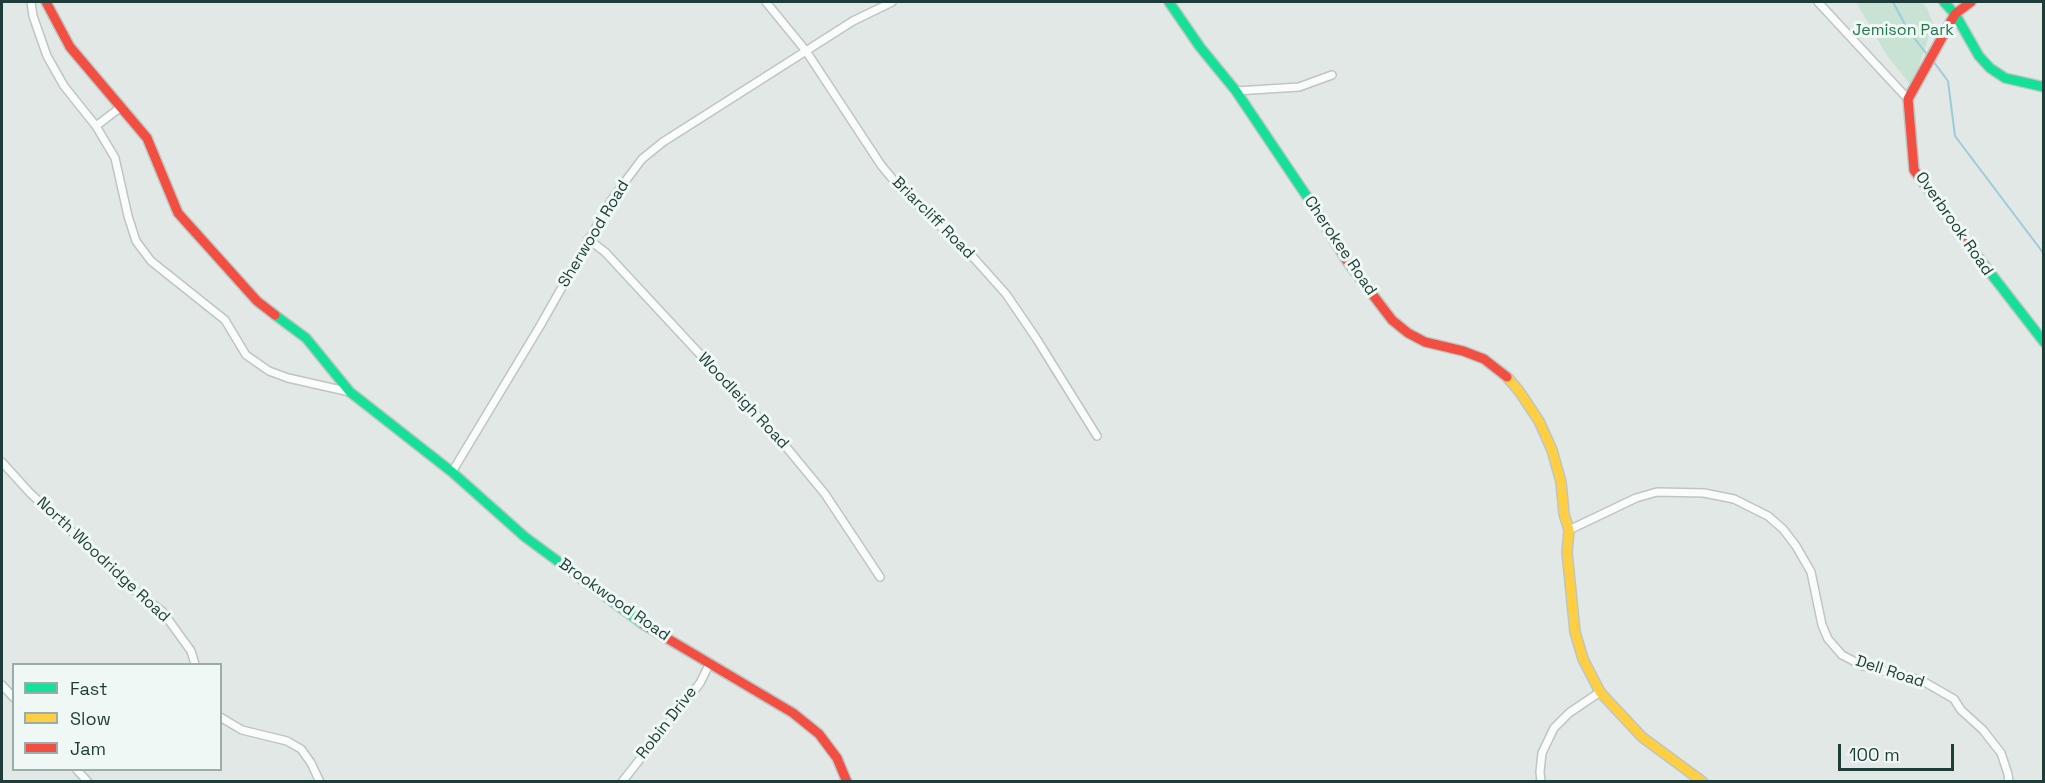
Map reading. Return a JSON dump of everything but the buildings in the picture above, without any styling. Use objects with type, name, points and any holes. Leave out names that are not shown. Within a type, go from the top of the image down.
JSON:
[{"type":"street","points":[[31,2],[33,16],[47,56],[64,86],[96,126],[115,158],[136,241],[151,261],[225,320],[246,355],[269,371],[288,378],[350,392]]},
{"type":"street","name":"Brookwood Road","points":[[46,2],[70,47],[147,138],[178,213],[257,301],[306,338],[350,392],[452,472],[525,537],[638,620],[793,713],[819,734],[837,758],[847,782]]},
{"type":"street","name":"Briarcliff Road","points":[[766,2],[806,51],[881,165],[900,188],[972,256],[1006,294],[1097,436]]},
{"type":"street","name":"Sherwood Road","points":[[452,472],[540,326],[612,199],[642,159],[663,142],[853,21],[892,2]]},
{"type":"street","name":"Cherokee Road","points":[[1169,2],[1200,47],[1236,91],[1347,261],[1392,320],[1408,333],[1425,342],[1463,351],[1484,359],[1503,373],[1519,391],[1539,421],[1552,450],[1561,482],[1564,514],[1569,530],[1567,552],[1575,632],[1583,659],[1600,692],[1642,736],[1703,782]]},
{"type":"street","points":[[1818,2],[1908,99],[1954,14],[1971,2]]},
{"type":"street","points":[[1944,2],[1954,14],[1979,56],[1990,68],[2005,78],[2043,87]]},
{"type":"street","points":[[1236,91],[1299,87],[1332,75]]},
{"type":"street","name":"Overbrook Road","points":[[1908,99],[1914,170],[1992,277],[2043,342]]},
{"type":"street","points":[[96,126],[121,107]]},
{"type":"street","name":"Woodleigh Road","points":[[588,239],[604,252],[787,448],[825,494],[880,577]]},
{"type":"street","name":"North Woodridge Road","points":[[2,462],[30,493],[137,592],[162,611],[191,651],[195,663]]},
{"type":"street","name":"Dell Road","points":[[1569,530],[1636,498],[1657,492],[1704,493],[1734,500],[1768,516],[1783,528],[1793,541],[1811,572],[1822,625],[1828,639],[1842,655],[1863,666],[1921,680],[1954,699],[1961,710],[1983,730],[2001,753],[2008,774],[2008,782]]},
{"type":"street","name":"Robin Drive","points":[[622,782],[700,683],[710,663]]},
{"type":"street","points":[[1541,782],[1542,753],[1554,728],[1569,712],[1600,692]]},
{"type":"street","points":[[222,718],[242,730],[287,741],[301,748],[320,782]]},
{"type":"green space","name":"Jemison Park","points":[[1856,2],[1922,2],[1928,10],[1933,24],[1912,87],[1886,54]]},
{"type":"waterway","points":[[1893,2],[1908,30],[1929,57]]},
{"type":"waterway","points":[[1933,61],[1948,81],[1955,136],[2044,254]]},
{"type":"traffic: fast","points":[[1169,2],[1200,47],[1236,91],[1310,201]]},
{"type":"traffic: fast","points":[[1944,2],[1955,14],[1979,56],[1990,68],[2005,78],[2044,87]]},
{"type":"traffic: fast","points":[[1971,248],[2044,342]]},
{"type":"traffic: fast","points":[[275,315],[306,338],[350,392],[452,472],[525,537],[643,624]]},
{"type":"traffic: slow","points":[[1507,377],[1539,421],[1552,450],[1561,482],[1564,514],[1569,530],[1567,552],[1575,632],[1583,659],[1600,692],[1642,737],[1703,782]]},
{"type":"traffic: jam","points":[[46,2],[70,47],[147,138],[178,213],[257,301],[275,315]]},
{"type":"traffic: jam","points":[[1971,2],[1955,14],[1908,99],[1914,170],[1971,248]]},
{"type":"traffic: jam","points":[[1310,201],[1347,261],[1392,320],[1408,333],[1425,342],[1463,351],[1484,359],[1507,377]]},
{"type":"traffic: jam","points":[[643,624],[793,713],[819,734],[837,758],[847,782]]}]
